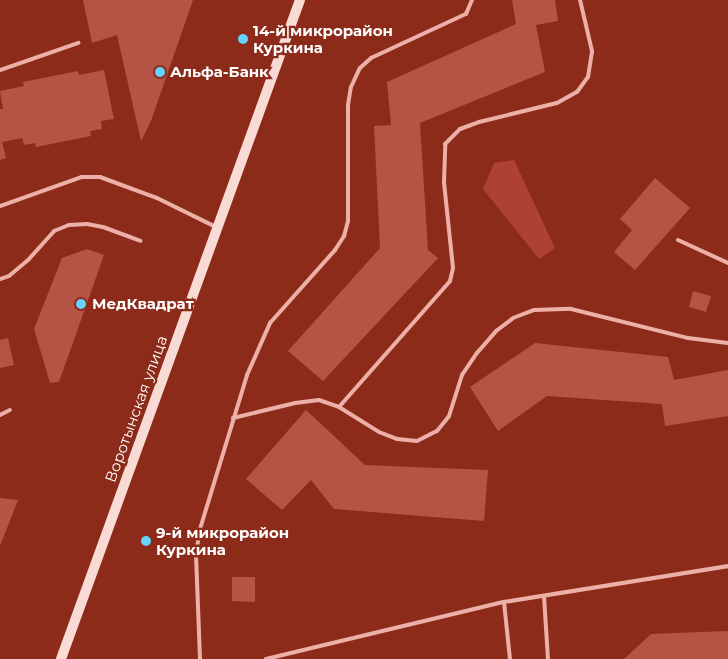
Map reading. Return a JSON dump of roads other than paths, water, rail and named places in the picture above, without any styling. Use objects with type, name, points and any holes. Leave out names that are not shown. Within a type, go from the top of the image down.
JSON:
[{"type":"street","name":"Воротынская улица","points":[[61,659],[300,0]]},
{"type":"lane","points":[[200,659],[196,554],[200,529],[247,376],[270,323],[335,250],[344,236],[348,221],[348,105],[351,87],[360,68],[371,58],[466,14],[472,0]]},
{"type":"lane","points":[[339,407],[450,281],[453,268],[444,182],[445,144],[460,130],[478,122],[557,103],[577,92],[588,77],[592,51],[580,0]]},
{"type":"lane","points":[[0,70],[78,43]]},
{"type":"lane","points":[[0,206],[82,177],[100,176],[157,198],[218,228]]},
{"type":"lane","points":[[0,279],[9,276],[29,260],[54,231],[69,225],[87,224],[141,241]]},
{"type":"lane","points":[[678,240],[728,263]]},
{"type":"lane","points":[[233,418],[295,403],[319,400],[339,407],[379,432],[397,439],[417,441],[437,432],[449,416],[462,375],[476,353],[496,331],[513,318],[534,310],[571,309],[688,338],[728,343]]},
{"type":"lane","points":[[0,414],[10,410]]},
{"type":"lane","points":[[266,659],[504,602],[728,566]]},
{"type":"lane","points":[[544,596],[548,659]]},
{"type":"lane","points":[[504,602],[510,659]]},
{"type":"place","name":"14-й микрорайон Куркина","points":[[243,39]]},
{"type":"place","name":"Альфа-Банк","points":[[160,72]]},
{"type":"place","name":"МедКвадрат","points":[[81,304]]},
{"type":"place","name":"9-й микрорайон Куркина","points":[[146,541]]}]
